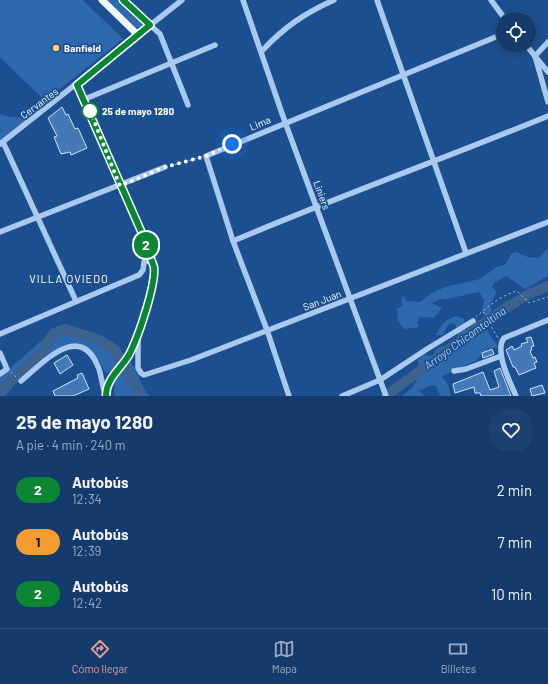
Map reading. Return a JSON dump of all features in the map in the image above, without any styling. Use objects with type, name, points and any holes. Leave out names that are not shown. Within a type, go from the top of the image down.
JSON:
[{"type":"main road","points":[[102,0],[138,35]]},
{"type":"street","points":[[123,0],[160,34],[188,105]]},
{"type":"street","name":"Cervantes","points":[[1,143],[77,85],[182,0]]},
{"type":"street","name":"Liniers","points":[[243,0],[262,51],[285,122],[386,396]]},
{"type":"street","points":[[262,51],[275,36],[307,12],[334,0]]},
{"type":"street","points":[[377,0],[466,253]]},
{"type":"street","points":[[491,0],[500,12]]},
{"type":"street","name":"Lima","points":[[206,156],[285,122],[496,37]]},
{"type":"street","points":[[534,56],[548,42]]},
{"type":"street","points":[[84,99],[215,45]]},
{"type":"street","points":[[531,52],[548,72]]},
{"type":"street","points":[[534,56],[548,102]]},
{"type":"street","points":[[77,85],[141,231],[154,273],[138,331],[128,356],[114,374],[104,396]]},
{"type":"street","points":[[233,241],[316,206],[434,162],[548,116]]},
{"type":"street","points":[[1,143],[38,217],[76,301]]},
{"type":"street","points":[[206,156],[233,241],[267,330],[289,396]]},
{"type":"street","points":[[0,232],[165,167]]},
{"type":"street","name":"San Juan","points":[[138,331],[138,368],[144,375],[191,360],[548,222]]},
{"type":"street","points":[[0,334],[139,275],[143,270],[144,262],[151,260]]},
{"type":"street","points":[[516,396],[501,356],[500,344],[504,338],[548,320]]},
{"type":"street","points":[[342,396],[380,380],[427,349],[474,321]]},
{"type":"street","points":[[21,381],[59,350],[72,346],[79,346],[91,354],[99,369],[104,396]]},
{"type":"street","points":[[0,353],[7,369],[0,374]]},
{"type":"street","points":[[454,371],[466,369],[501,356]]},
{"type":"path","points":[[165,167],[206,156]]},
{"type":"path","points":[[474,321],[482,312],[502,297],[517,291],[529,303],[548,297]]},
{"type":"path","points":[[482,312],[493,321],[491,326],[500,344]]},
{"type":"path","points":[[7,369],[21,381]]},
{"type":"shaded area","name":"Banfield","points":[[0,0],[83,0],[123,39],[45,101],[0,57]]},
{"type":"shaded area","points":[[107,0],[117,0],[143,24],[143,28],[138,29]]},
{"type":"shaded area","points":[[0,114],[26,120],[0,143]]},
{"type":"shaded area","points":[[548,248],[548,276],[525,289],[506,276],[494,283],[492,287],[497,292],[490,304],[492,312],[487,316],[484,315],[482,310],[484,300],[479,292],[447,299],[440,299],[432,303],[442,308],[434,318],[420,317],[417,322],[419,327],[404,329],[397,319],[398,312],[396,309],[402,306],[402,296],[407,301],[420,302],[430,294],[445,287],[480,279],[497,267],[506,264],[511,254],[515,252],[528,257],[539,258]]},
{"type":"shaded area","points":[[457,316],[464,319],[466,330],[469,332],[480,325],[486,329],[499,348],[488,348],[475,361],[442,376],[448,385],[451,396],[440,396],[436,386],[431,385],[419,391],[425,396],[402,396],[411,388],[418,377],[418,360],[424,355],[435,357],[434,351],[441,346],[448,348],[458,336],[456,326],[453,323],[448,325],[443,335],[436,335],[444,322]]},
{"type":"shaded area","points":[[69,326],[86,331],[118,348],[130,361],[149,396],[115,396],[115,376],[118,375],[113,372],[105,373],[97,357],[89,348],[79,343],[73,343],[56,349],[46,356],[27,372],[5,396],[0,396],[0,377],[56,328]]},
{"type":"building","points":[[62,107],[66,115],[68,114],[75,129],[78,128],[87,148],[71,155],[70,152],[61,154],[54,137],[57,136],[48,118]]},
{"type":"building","points":[[531,337],[534,346],[531,347],[532,350],[530,351],[533,358],[535,357],[537,362],[534,363],[536,368],[519,375],[515,367],[513,367],[506,350],[512,346],[514,350],[522,346],[521,344],[528,342],[526,338]]},
{"type":"building","points":[[492,349],[494,354],[483,358],[482,353]]},
{"type":"building","points":[[67,355],[73,365],[60,374],[54,363]]},
{"type":"building","points":[[500,368],[511,396],[481,396],[480,393],[475,393],[474,387],[455,393],[453,384],[483,372],[490,390],[499,387],[494,371]]},
{"type":"building","points":[[82,373],[89,389],[73,396],[55,396],[53,391],[78,378],[77,375]]},
{"type":"building","points":[[542,385],[545,393],[532,396],[530,389]]},
{"type":"waterway","name":"Arroyo Chicamtoltina","points":[[386,396],[493,316],[529,294],[548,286]]},
{"type":"waterway","name":"Arroyo Chicamtoltina","points":[[0,391],[41,353],[54,333],[65,329],[100,340],[115,350],[141,396]]},
{"type":"bus line","name":"2","points":[[106,396],[108,385],[114,374],[131,352],[149,297],[154,273],[154,267],[141,231],[77,85],[150,25],[123,0]]},
{"type":"place","name":"Banfield","points":[[56,48]]},
{"type":"place","name":"25 de mayo 1280","points":[[90,111]]},
{"type":"district","name":"VILLA OVIEDO","points":[[69,279]]},
{"type":"route","points":[[90,111],[120,186],[165,167],[206,156],[232,144]]}]
